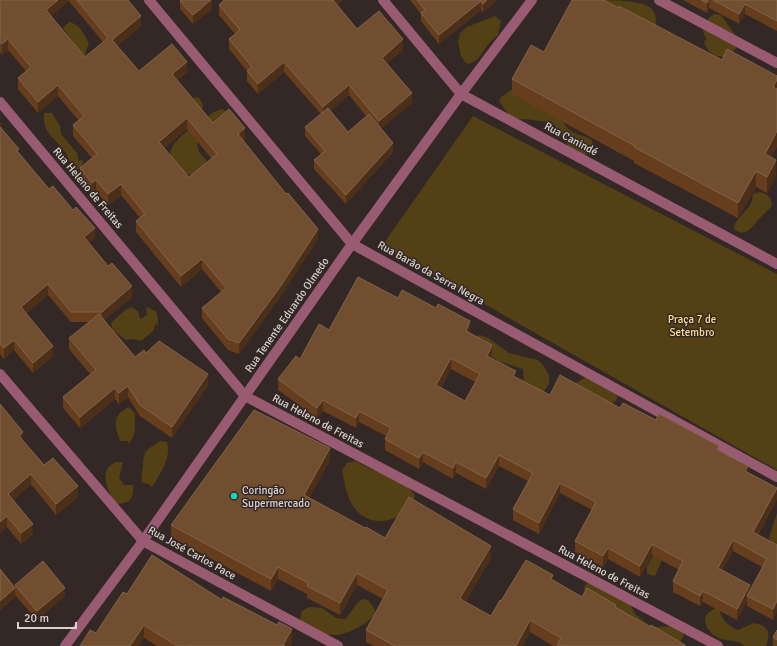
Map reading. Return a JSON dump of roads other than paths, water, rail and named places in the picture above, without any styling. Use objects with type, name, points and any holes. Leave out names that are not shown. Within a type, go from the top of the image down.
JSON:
[{"type":"street","name":"Rua Barão da Serra Negra","points":[[149,0],[352,244],[777,477]]},
{"type":"street","name":"Rua Canindé","points":[[383,0],[461,94],[777,264]]},
{"type":"street","name":"Rua Tenente Eduardo Olmedo","points":[[65,646],[143,541],[352,244],[461,94],[532,0]]},
{"type":"street","points":[[659,0],[777,62]]},
{"type":"street","name":"Rua Heleno de Freitas","points":[[0,102],[245,396],[718,646]]},
{"type":"street","name":"Rua José Carlos Pace","points":[[0,374],[143,541],[338,646]]},
{"type":"place","name":"Coringão Supermercado","points":[[234,496]]},
{"type":"park label","name":"Praça 7 de Setembro","points":[[692,325]]}]
